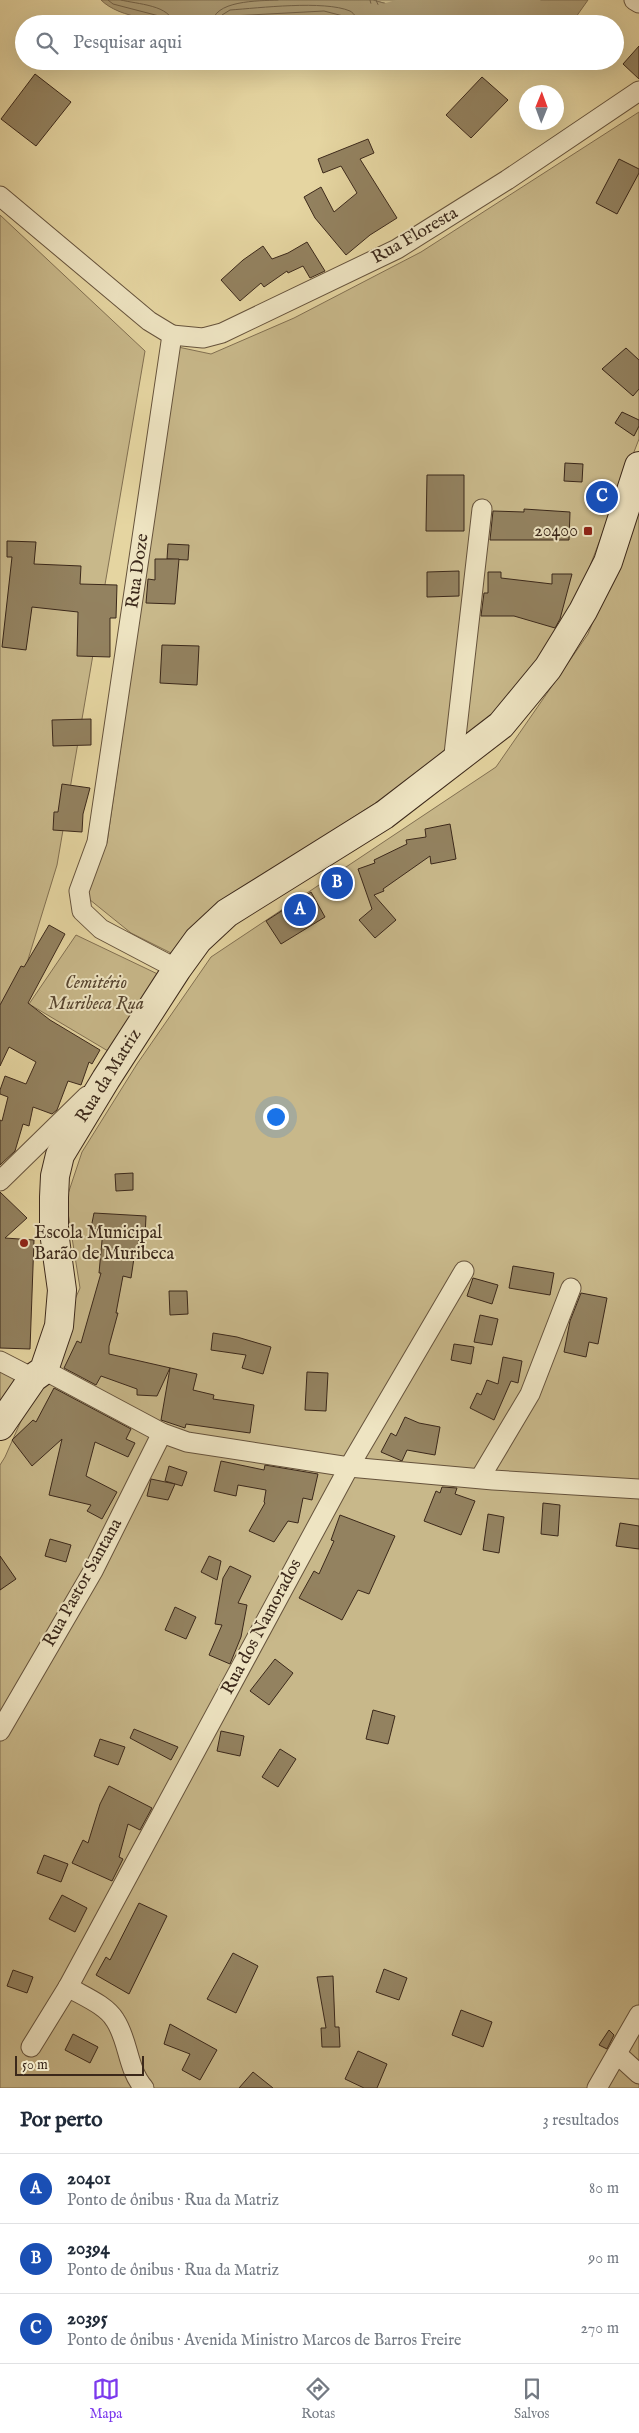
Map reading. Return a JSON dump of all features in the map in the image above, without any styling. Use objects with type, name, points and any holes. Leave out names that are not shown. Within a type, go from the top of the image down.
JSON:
[{"type":"street","points":[[634,0],[639,3]]},
{"type":"street","name":"Rua Floresta","points":[[172,335],[203,338],[222,333],[397,248],[507,180],[639,91]]},
{"type":"street","points":[[0,196],[149,321],[172,335]]},
{"type":"street","name":"Rua Doze","points":[[172,335],[99,834],[79,892],[82,911],[101,929],[177,969]]},
{"type":"street","name":"Rua da Matriz","points":[[0,1426],[39,1374],[59,1326],[62,1290],[54,1232],[55,1176],[60,1155],[106,1078],[177,969],[198,940],[227,913],[384,815],[501,725],[548,668],[583,611],[608,562],[639,466]]},
{"type":"street","points":[[453,763],[482,509]]},
{"type":"street","points":[[0,1180],[106,1078]]},
{"type":"street","name":"Rua dos Namorados","points":[[31,2047],[68,1987],[349,1467],[464,1271]]},
{"type":"street","points":[[480,1478],[530,1394],[571,1288]]},
{"type":"street","points":[[0,1361],[39,1374],[162,1433],[187,1442],[349,1467],[639,1489]]},
{"type":"street","name":"Rua Pastor Santana","points":[[0,1731],[93,1571],[162,1433]]},
{"type":"street","points":[[68,1987],[114,2018],[121,2030],[137,2080],[144,2088]]},
{"type":"street","points":[[598,2088],[639,2015]]},
{"type":"street","points":[[617,2054],[639,2074]]},
{"type":"green space","points":[[372,0],[516,0],[514,2],[422,13]]},
{"type":"green space","points":[[639,112],[639,439],[578,597],[539,659],[485,728],[443,759],[223,902],[173,954],[131,933],[79,891],[107,843],[178,347],[211,354],[294,318],[421,252]]},
{"type":"green space","points":[[0,215],[145,351],[57,865],[0,1051]]},
{"type":"green space","points":[[639,508],[639,2088],[0,2088],[0,1465],[80,1288],[66,1200],[82,1152],[137,1064],[211,957],[496,767],[588,634]]},
{"type":"green space","name":"Cemitério Muribeca Rua","points":[[76,935],[166,978],[113,1054],[29,1004]]},
{"type":"green space","points":[[0,1368],[19,1379],[0,1419]]},
{"type":"water","points":[[101,0],[373,0],[398,7],[446,14],[514,2],[516,0],[588,0],[577,15],[133,15],[119,11]]},
{"type":"building","points":[[639,46],[639,79],[624,63]]},
{"type":"building","points":[[35,74],[71,102],[36,146],[1,119]]},
{"type":"building","points":[[482,77],[508,100],[471,138],[446,115]]},
{"type":"building","points":[[368,139],[374,153],[360,159],[397,218],[370,235],[346,255],[315,218],[304,197],[321,187],[334,212],[357,193],[341,166],[323,173],[318,159]]},
{"type":"building","points":[[619,159],[639,169],[639,173],[617,214],[596,203]]},
{"type":"building","points":[[307,242],[325,271],[310,278],[303,266],[288,273],[287,271],[264,287],[261,283],[240,301],[221,280],[243,260],[263,246],[272,259],[288,253]]},
{"type":"building","points":[[626,348],[639,360],[639,389],[633,396],[602,369]]},
{"type":"building","points":[[622,412],[639,420],[639,426],[634,436],[615,423]]},
{"type":"building","points":[[565,463],[583,464],[582,482],[564,481]]},
{"type":"building","points":[[427,475],[464,475],[464,531],[426,531]]},
{"type":"building","points":[[524,509],[570,512],[569,540],[490,540],[493,511],[524,512]]},
{"type":"building","points":[[7,541],[36,542],[34,564],[81,566],[80,584],[117,585],[116,618],[110,618],[110,657],[77,656],[78,612],[32,607],[26,650],[2,647],[12,557],[7,557]]},
{"type":"building","points":[[168,544],[189,545],[188,560],[167,559]]},
{"type":"building","points":[[155,559],[179,559],[175,604],[146,603],[148,579],[155,580]]},
{"type":"building","points":[[459,571],[459,596],[427,597],[427,572]]},
{"type":"building","points":[[488,572],[501,572],[501,578],[552,584],[552,574],[572,574],[560,619],[555,628],[514,616],[481,616],[484,593],[488,593]]},
{"type":"building","points":[[162,645],[199,646],[197,685],[160,683]]},
{"type":"building","points":[[91,719],[91,745],[53,746],[52,720]]},
{"type":"building","points":[[62,784],[90,788],[83,814],[82,832],[53,830],[54,812],[58,812]]},
{"type":"building","points":[[450,824],[456,859],[431,864],[430,856],[383,889],[384,891],[374,895],[396,920],[375,938],[359,920],[372,909],[358,869],[375,863],[374,860],[407,844],[406,840],[426,837],[425,829]]},
{"type":"building","points":[[311,892],[325,917],[281,944],[266,921]]},
{"type":"building","points":[[49,925],[65,934],[28,1003],[50,1020],[100,1050],[92,1064],[89,1062],[81,1085],[68,1081],[57,1110],[52,1114],[33,1107],[29,1126],[23,1124],[15,1151],[0,1165],[0,1120],[2,1121],[8,1097],[0,1094],[0,1090],[5,1076],[26,1084],[36,1062],[9,1047],[0,1066],[0,1005],[21,966],[24,967]]},
{"type":"building","points":[[133,1173],[133,1190],[116,1191],[115,1174]]},
{"type":"building","points":[[0,1192],[27,1218],[5,1238],[34,1240],[30,1349],[0,1348]]},
{"type":"building","points":[[94,1213],[146,1216],[145,1237],[139,1236],[137,1258],[134,1258],[131,1278],[123,1276],[116,1313],[118,1313],[109,1346],[109,1354],[197,1374],[193,1390],[214,1395],[213,1399],[254,1405],[250,1433],[186,1424],[185,1428],[161,1420],[170,1368],[157,1396],[137,1395],[137,1389],[101,1376],[96,1385],[64,1368],[77,1341],[81,1343],[101,1273],[99,1273],[103,1230],[91,1228]]},
{"type":"building","points":[[513,1266],[554,1273],[550,1295],[509,1288]]},
{"type":"building","points":[[473,1278],[498,1285],[492,1304],[467,1296]]},
{"type":"building","points":[[169,1291],[187,1291],[188,1314],[170,1315]]},
{"type":"building","points":[[581,1293],[607,1298],[598,1344],[589,1342],[586,1357],[564,1352],[570,1321]]},
{"type":"building","points":[[480,1315],[498,1319],[492,1345],[474,1342]]},
{"type":"building","points":[[213,1333],[237,1337],[271,1347],[263,1374],[242,1368],[246,1355],[211,1350]]},
{"type":"building","points":[[454,1344],[474,1347],[471,1364],[451,1360]]},
{"type":"building","points":[[503,1357],[522,1361],[518,1383],[511,1381],[494,1420],[470,1408],[477,1393],[481,1395],[487,1380],[498,1384]]},
{"type":"building","points":[[307,1372],[328,1373],[326,1411],[305,1410]]},
{"type":"building","points":[[54,1388],[131,1429],[126,1439],[135,1443],[128,1457],[95,1442],[86,1476],[117,1492],[102,1519],[87,1511],[91,1505],[49,1495],[62,1439],[32,1466],[12,1440],[33,1420],[36,1422]]},
{"type":"building","points":[[405,1417],[419,1423],[440,1427],[435,1455],[407,1450],[402,1461],[381,1452],[391,1433],[396,1436]]},
{"type":"building","points":[[221,1461],[264,1470],[265,1465],[318,1474],[312,1500],[303,1498],[298,1523],[288,1521],[274,1542],[249,1531],[265,1503],[266,1490],[238,1485],[236,1496],[214,1491]]},
{"type":"building","points":[[169,1466],[187,1472],[182,1486],[165,1481]]},
{"type":"building","points":[[151,1479],[175,1484],[168,1500],[147,1496]]},
{"type":"building","points":[[442,1487],[457,1488],[455,1494],[475,1501],[461,1535],[424,1521],[436,1491],[440,1493]]},
{"type":"building","points":[[543,1503],[560,1505],[558,1536],[541,1534]]},
{"type":"building","points":[[488,1514],[504,1517],[499,1553],[483,1550]]},
{"type":"building","points":[[340,1515],[395,1536],[369,1594],[358,1590],[342,1620],[299,1598],[314,1571],[319,1574],[334,1541],[331,1540]]},
{"type":"building","points":[[620,1523],[639,1526],[639,1549],[616,1546]]},
{"type":"building","points":[[50,1539],[71,1545],[66,1562],[45,1556]]},
{"type":"building","points":[[0,1556],[16,1579],[0,1590]]},
{"type":"building","points":[[209,1556],[221,1561],[217,1580],[201,1572]]},
{"type":"building","points":[[230,1566],[251,1576],[238,1603],[247,1605],[241,1637],[230,1664],[209,1655],[222,1625],[215,1624],[223,1578]]},
{"type":"building","points":[[175,1607],[196,1617],[186,1639],[165,1630]]},
{"type":"building","points":[[275,1659],[293,1673],[269,1705],[250,1691]]},
{"type":"building","points":[[373,1710],[395,1716],[388,1744],[366,1739]]},
{"type":"building","points":[[134,1729],[178,1747],[171,1760],[130,1738]]},
{"type":"building","points":[[221,1731],[244,1736],[240,1756],[217,1751]]},
{"type":"building","points":[[100,1739],[125,1747],[118,1765],[94,1756]]},
{"type":"building","points":[[280,1749],[296,1759],[278,1787],[262,1777]]},
{"type":"building","points":[[109,1786],[152,1808],[140,1830],[128,1824],[119,1857],[123,1859],[112,1881],[72,1863],[83,1840],[88,1843],[100,1804]]},
{"type":"building","points":[[44,1855],[68,1864],[61,1882],[37,1873]]},
{"type":"building","points":[[62,1895],[87,1908],[75,1932],[49,1919]]},
{"type":"building","points":[[139,1903],[167,1916],[129,1994],[96,1975],[106,1957],[110,1960]]},
{"type":"building","points":[[233,1953],[258,1966],[236,2013],[207,1999]]},
{"type":"building","points":[[384,1969],[407,1978],[399,2000],[376,1992]]},
{"type":"building","points":[[13,1970],[33,1977],[27,1993],[7,1986]]},
{"type":"building","points":[[333,1976],[335,2027],[339,2027],[340,2047],[322,2047],[321,2028],[326,2028],[317,1977]]},
{"type":"building","points":[[461,2010],[492,2022],[483,2047],[452,2035]]},
{"type":"building","points":[[170,2024],[217,2050],[200,2080],[182,2070],[190,2054],[164,2044]]},
{"type":"building","points":[[609,2030],[614,2035],[607,2049],[599,2045]]},
{"type":"building","points":[[73,2034],[98,2047],[90,2063],[65,2050]]},
{"type":"building","points":[[358,2051],[387,2064],[377,2088],[364,2088],[345,2079]]},
{"type":"building","points":[[253,2072],[273,2088],[239,2088]]},
{"type":"waterway","points":[[400,15],[406,13],[418,0]]},
{"type":"waterway","points":[[428,0],[434,6],[514,9],[525,0]]},
{"type":"place","name":"20395","points":[[602,497]]},
{"type":"place","name":"20400","points":[[588,531]]},
{"type":"place","name":"20394","points":[[337,883]]},
{"type":"place","name":"20401","points":[[300,910]]},
{"type":"place","name":"Escola Municipal Barão de Muribeca","points":[[24,1243]]}]
